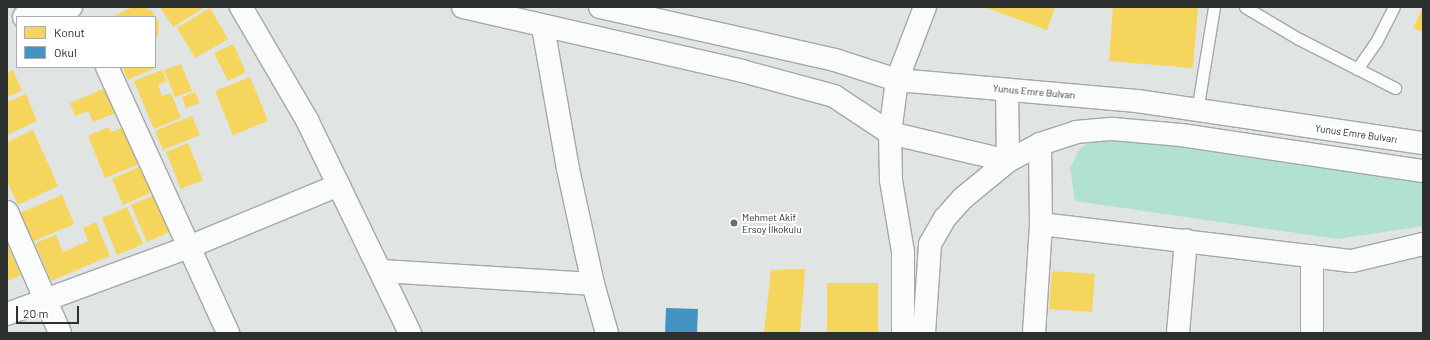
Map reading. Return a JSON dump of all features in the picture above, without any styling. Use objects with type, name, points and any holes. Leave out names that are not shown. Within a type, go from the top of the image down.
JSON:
[{"type":"street","points":[[29,16],[71,7]]},
{"type":"street","points":[[79,7],[84,16]]},
{"type":"street","points":[[242,7],[307,120],[410,333]]},
{"type":"street","points":[[463,7],[544,27],[742,71],[834,96],[890,133],[1008,161]]},
{"type":"street","name":"Yunus Emre Bulvarı","points":[[600,7],[835,60],[897,80],[1137,101],[1197,111],[1423,142]]},
{"type":"street","points":[[903,333],[903,252],[891,180],[890,133],[897,80],[925,7]]},
{"type":"street","points":[[544,27],[568,169],[593,284],[607,333]]},
{"type":"street","points":[[107,68],[228,333]]},
{"type":"street","points":[[1007,90],[1008,161]]},
{"type":"street","points":[[924,333],[930,244],[945,218],[963,198],[1008,161],[1040,144],[1076,132],[1113,129],[1181,135],[1423,171]]},
{"type":"street","points":[[1034,333],[1041,224],[1040,144]]},
{"type":"street","points":[[7,314],[189,247],[339,185]]},
{"type":"street","points":[[7,212],[47,300],[60,333]]},
{"type":"street","points":[[1041,224],[1186,240],[1352,261],[1423,244]]},
{"type":"street","points":[[1178,333],[1186,240]]},
{"type":"street","points":[[1312,256],[1312,333]]},
{"type":"street","points":[[381,271],[593,284]]},
{"type":"lane","points":[[1197,111],[1214,7]]},
{"type":"lane","points":[[1245,7],[1299,39],[1395,88]]},
{"type":"lane","points":[[1357,69],[1376,42],[1394,7]]},
{"type":"green space","points":[[1112,138],[1183,144],[1423,181],[1423,226],[1338,239],[1075,201],[1070,168],[1080,148],[1092,141]]},
{"type":"building: Konut","points":[[133,7],[143,7],[152,11],[155,16],[113,16]]},
{"type":"building: Konut","points":[[160,7],[205,7],[173,27]]},
{"type":"building: Konut","points":[[984,7],[1055,7],[1047,30]]},
{"type":"building: Konut","points":[[1113,7],[1198,7],[1193,68],[1109,61]]},
{"type":"building: Konut","points":[[1423,7],[1423,32],[1413,28]]},
{"type":"building: Konut","points":[[210,8],[228,39],[195,58],[177,28]]},
{"type":"building: Konut","points":[[156,17],[159,22],[158,36],[156,38]]},
{"type":"building: Konut","points":[[233,44],[246,72],[228,81],[214,53]]},
{"type":"building: Konut","points":[[181,64],[192,91],[175,97],[164,70]]},
{"type":"building: Konut","points":[[122,68],[155,68],[128,80]]},
{"type":"building: Konut","points":[[13,70],[22,91],[7,97],[7,72]]},
{"type":"building: Konut","points":[[162,70],[167,81],[158,85],[162,96],[171,93],[181,118],[154,129],[134,81]]},
{"type":"building: Konut","points":[[250,77],[268,121],[233,135],[215,91]]},
{"type":"building: Konut","points":[[106,88],[116,113],[93,122],[88,111],[75,116],[70,103]]},
{"type":"building: Konut","points":[[195,92],[200,103],[186,108],[182,97]]},
{"type":"building: Konut","points":[[26,94],[37,121],[7,135],[7,102]]},
{"type":"building: Konut","points":[[192,116],[200,135],[163,150],[155,131]]},
{"type":"building: Konut","points":[[108,127],[111,132],[125,127],[141,163],[105,178],[88,136]]},
{"type":"building: Konut","points":[[33,130],[58,186],[18,205],[7,181],[7,142]]},
{"type":"building: Konut","points":[[188,143],[203,180],[181,189],[166,152]]},
{"type":"building: Konut","points":[[143,165],[154,191],[123,205],[112,179]]},
{"type":"building: Konut","points":[[159,193],[174,230],[147,242],[131,205]]},
{"type":"building: Konut","points":[[62,195],[74,224],[32,242],[20,213]]},
{"type":"building: Konut","points":[[127,207],[143,244],[117,255],[102,218]]},
{"type":"building: Konut","points":[[96,222],[110,256],[51,281],[35,243],[56,235],[63,252],[88,241],[83,228]]},
{"type":"building: Konut","points":[[7,244],[21,275],[7,281]]},
{"type":"building: Konut","points":[[805,269],[800,333],[764,333],[771,270]]},
{"type":"building: Konut","points":[[1052,271],[1095,274],[1092,312],[1049,309]]},
{"type":"building: Konut","points":[[827,283],[878,283],[878,333],[827,333]]},
{"type":"building: Okul","points":[[666,308],[698,309],[697,333],[665,333]]},
{"type":"place","name":"Mehmet Akif Ersoy İlkokulu","points":[[734,223]]}]
